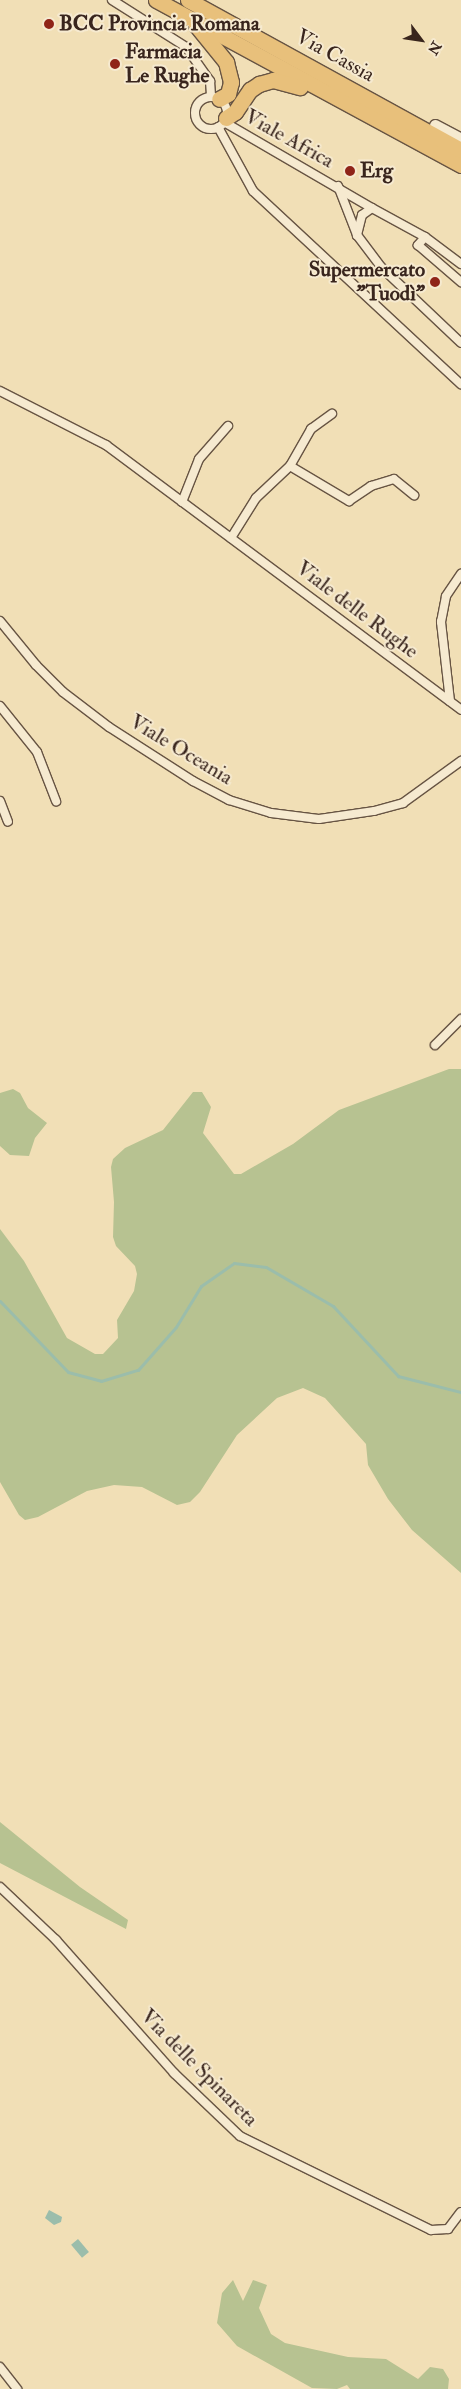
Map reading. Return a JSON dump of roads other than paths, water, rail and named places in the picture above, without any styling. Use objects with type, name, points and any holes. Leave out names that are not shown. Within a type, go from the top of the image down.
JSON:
[{"type":"highway","name":"Via Cassia","points":[[156,0],[461,165]]},
{"type":"highway","name":"Via Cassia","points":[[188,0],[461,150]]},
{"type":"highway","points":[[194,21],[200,33],[226,62],[231,82],[228,94],[215,98]]},
{"type":"highway","points":[[285,53],[311,57],[435,125]]},
{"type":"highway","points":[[222,122],[235,112],[250,90],[273,80],[328,94]]},
{"type":"street","name":"Viale Africa","points":[[112,0],[186,47],[210,81],[215,98],[226,108],[222,122],[253,191],[461,384]]},
{"type":"street","name":"Viale Africa","points":[[215,98],[200,102],[195,115],[204,127],[222,122],[338,186],[372,208]]},
{"type":"street","points":[[435,125],[461,139]]},
{"type":"street","points":[[338,186],[357,235],[381,267],[461,342]]},
{"type":"street","points":[[357,235],[362,215],[372,208],[425,237],[461,264]]},
{"type":"street","points":[[425,237],[418,245],[461,282]]},
{"type":"street","name":"Viale delle Rughe","points":[[0,394],[86,433],[231,538],[461,710]]},
{"type":"street","points":[[231,538],[256,498],[290,466],[311,429],[332,414]]},
{"type":"street","points":[[182,502],[199,459],[228,426]]},
{"type":"street","points":[[290,466],[349,501],[371,486],[394,479],[414,495]]},
{"type":"street","points":[[450,702],[441,622],[446,596],[461,574]]},
{"type":"street","name":"Viale Oceania","points":[[0,621],[56,685],[109,727],[193,782],[246,805],[271,813],[319,819],[374,811],[403,803],[461,761]]},
{"type":"street","points":[[0,706],[37,752],[56,801]]},
{"type":"street","points":[[0,801],[8,822]]},
{"type":"street","points":[[435,1045],[461,1019]]},
{"type":"street","name":"Via delle Spinareta","points":[[0,1887],[56,1940],[174,2073],[240,2136],[431,2230],[448,2229],[461,2212]]},
{"type":"street","points":[[0,2367],[17,2389]]},
{"type":"waterway","points":[[0,1301],[68,1372],[101,1381],[138,1370],[176,1327],[201,1286],[234,1263],[266,1267],[333,1306],[398,1376],[461,1392]]},
{"type":"place","name":"BCC Provincia Romana","points":[[49,24]]},
{"type":"place","name":"Farmacia Le Rughe","points":[[115,64]]},
{"type":"place","name":"Erg","points":[[350,171]]},
{"type":"place","name":"Supermercato \"Tuodì\"","points":[[435,282]]}]
